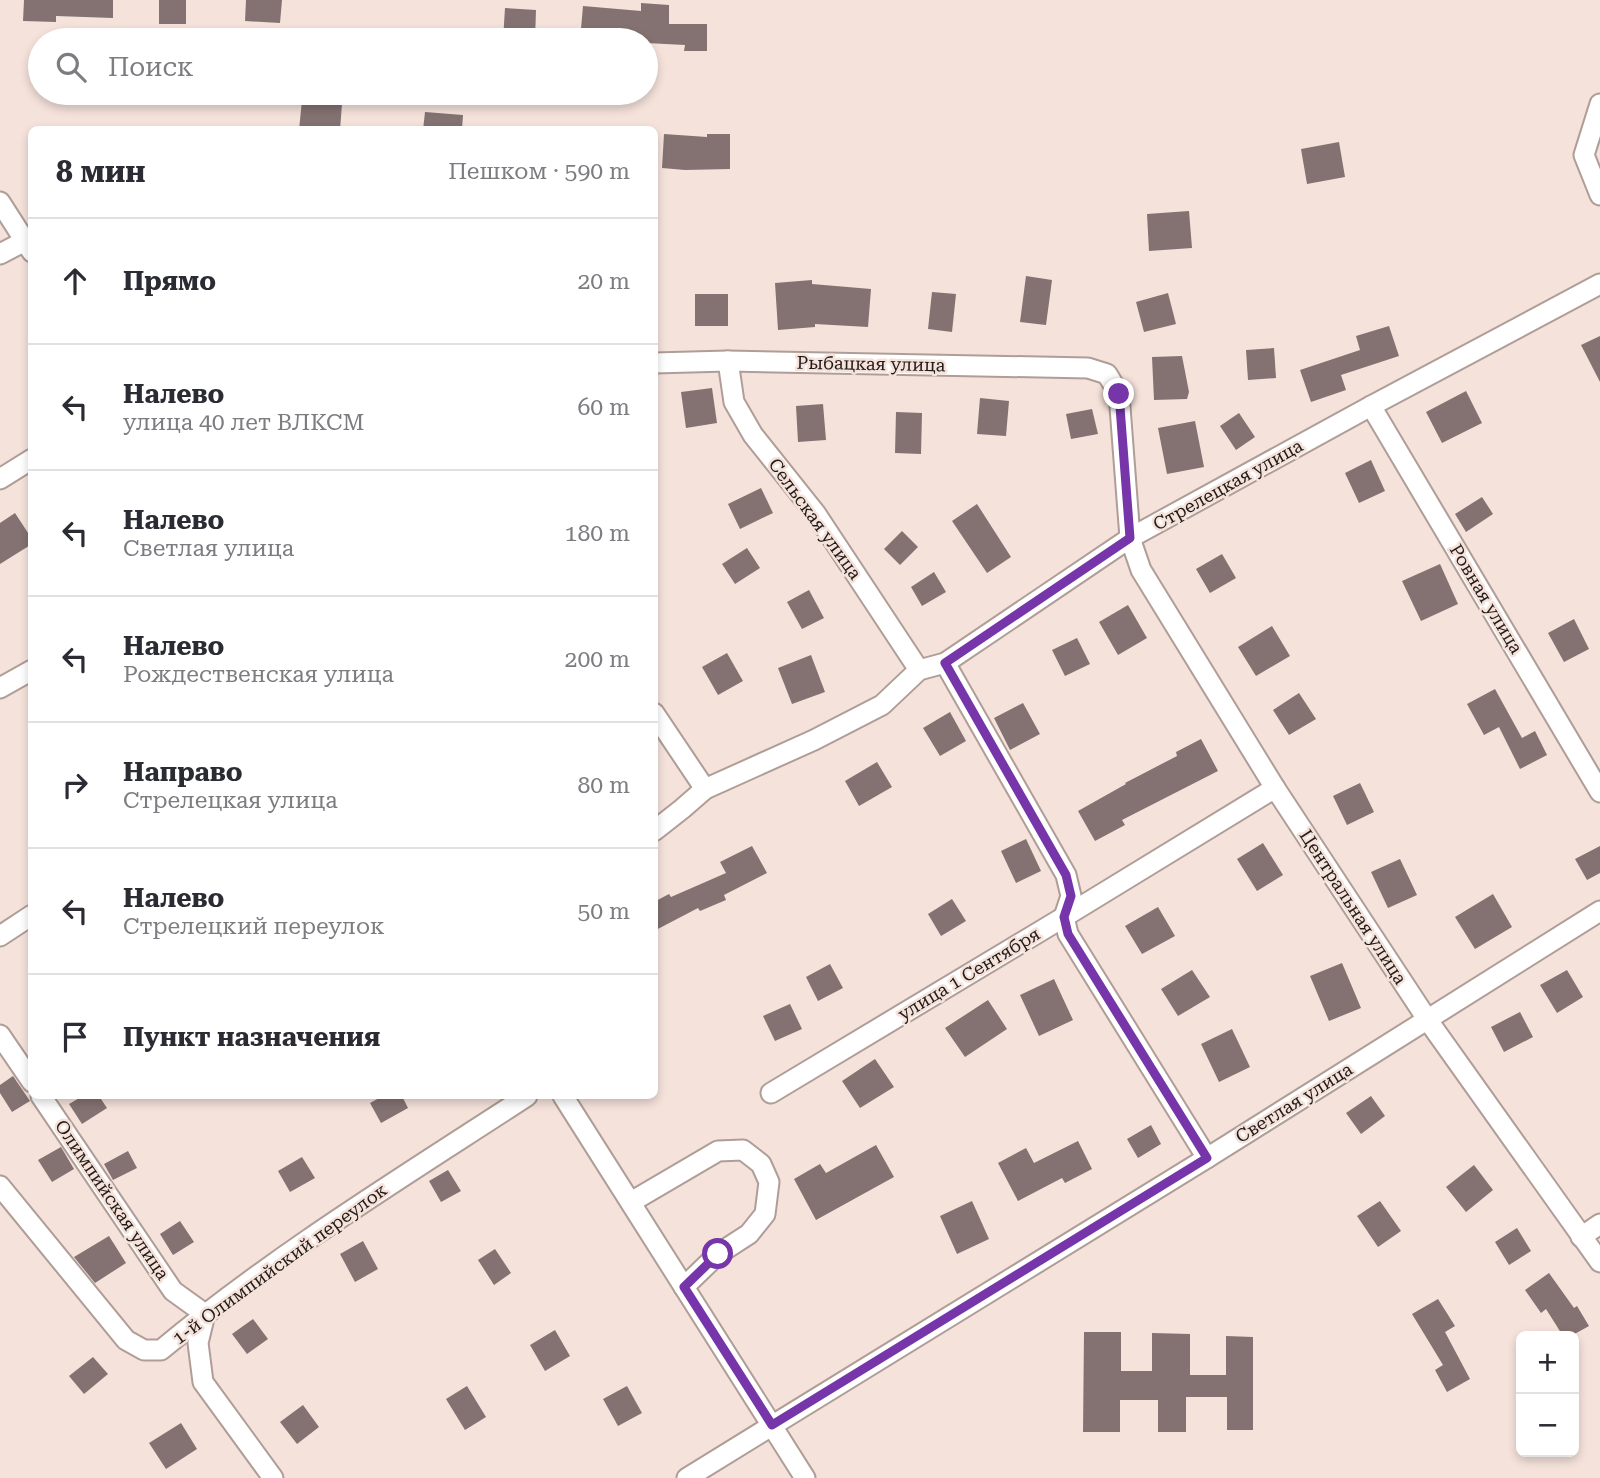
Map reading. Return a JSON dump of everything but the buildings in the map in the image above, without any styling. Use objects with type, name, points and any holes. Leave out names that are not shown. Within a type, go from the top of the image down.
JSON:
[{"type":"street","points":[[1600,104],[1584,155],[1600,195]]},
{"type":"street","points":[[0,202],[28,246],[0,254]]},
{"type":"street","name":"Стрелецкая улица","points":[[658,828],[705,789],[814,740],[882,705],[919,670],[945,663],[1130,538],[1600,284]]},
{"type":"street","name":"Рыбацкая улица","points":[[658,363],[728,361],[1088,368]]},
{"type":"street","name":"Сельская улица","points":[[728,361],[734,402],[753,435],[816,514],[919,670]]},
{"type":"street","name":"Центральная улица","points":[[1088,368],[1107,374],[1119,394],[1130,538],[1141,570],[1275,788],[1427,1019],[1600,1262]]},
{"type":"street","name":"Ровная улица","points":[[1371,406],[1600,792]]},
{"type":"street","points":[[0,479],[28,462]]},
{"type":"street","points":[[945,663],[1066,875],[1071,896],[1064,917],[1068,934],[1207,1158]]},
{"type":"street","points":[[0,688],[28,672]]},
{"type":"street","points":[[658,719],[705,789]]},
{"type":"street","name":"улица 1 Сентября","points":[[771,1093],[1275,788]]},
{"type":"street","name":"Светлая улица","points":[[687,1478],[1207,1158],[1600,911]]},
{"type":"street","points":[[0,936],[28,918]]},
{"type":"street","points":[[0,1035],[28,1076]]},
{"type":"street","name":"Олимпийская улица","points":[[43,1099],[173,1291],[205,1314]]},
{"type":"street","name":"1-й Олимпийский переулок","points":[[0,1186],[127,1340],[144,1350],[161,1350],[205,1314],[324,1229],[522,1099]]},
{"type":"street","points":[[565,1099],[805,1478]]},
{"type":"street","points":[[631,1202],[718,1152],[743,1150],[761,1164],[769,1182],[765,1214],[749,1234],[718,1254],[684,1287]]},
{"type":"street","points":[[1581,1237],[1600,1224]]},
{"type":"street","points":[[205,1314],[198,1343],[203,1382],[273,1478]]},
{"type":"route","points":[[718,1254],[684,1287],[772,1425],[1207,1158],[1068,934],[1064,917],[1071,896],[1066,875],[945,663],[1130,538],[1119,394]]}]
